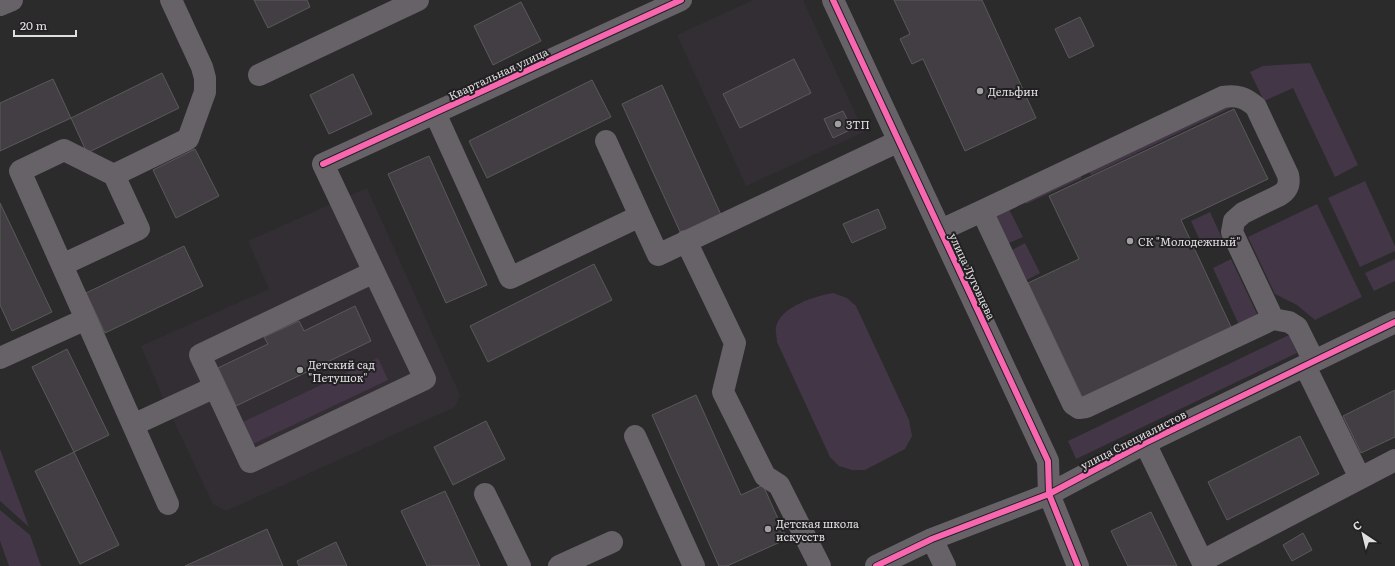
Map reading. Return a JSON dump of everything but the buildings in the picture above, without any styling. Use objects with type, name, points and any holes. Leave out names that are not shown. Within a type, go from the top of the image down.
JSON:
[{"type":"street","points":[[0,5],[12,0]]},
{"type":"street","points":[[114,175],[188,139],[205,92],[205,78],[202,67],[171,0]]},
{"type":"street","points":[[259,75],[418,0]]},
{"type":"street","name":"Квартальная улица","points":[[374,272],[324,164],[681,0]]},
{"type":"street","name":"улица Луговцева","points":[[833,0],[1048,461],[1049,494],[1078,566]]},
{"type":"street","points":[[941,230],[1223,97],[1232,95],[1241,96],[1249,100],[1256,107],[1288,175],[1289,181],[1289,186],[1285,192],[1243,212],[1234,221],[1232,232],[1274,318]]},
{"type":"street","points":[[435,113],[510,278],[640,216]]},
{"type":"street","points":[[606,141],[658,255],[899,141]]},
{"type":"street","points":[[62,265],[139,229],[114,175],[64,150],[20,171],[168,504]]},
{"type":"street","points":[[982,211],[1073,404],[1079,408],[1086,407],[1274,318],[1289,322],[1297,327],[1310,363],[1360,478]]},
{"type":"street","points":[[686,241],[735,343],[723,392],[765,476],[779,485],[820,566]]},
{"type":"street","points":[[374,272],[425,379],[250,462],[215,387],[200,355],[374,272]]},
{"type":"street","points":[[0,358],[86,319]]},
{"type":"street","name":"улица Специалистов","points":[[876,566],[932,539],[1049,494],[1145,443],[1395,322]]},
{"type":"street","points":[[133,426],[215,387]]},
{"type":"street","points":[[635,436],[694,566]]},
{"type":"street","points":[[1145,443],[1202,561],[1395,460]]},
{"type":"street","points":[[485,494],[520,566]]},
{"type":"street","points":[[932,539],[945,566]]},
{"type":"street","points":[[558,566],[612,542]]},
{"type":"shaded area","points":[[753,0],[803,0],[864,132],[746,186],[677,35]]},
{"type":"shaded area","points":[[1310,63],[1358,165],[1335,177],[1293,88],[1264,101],[1250,72],[1263,66]]},
{"type":"shaded area","points":[[1231,104],[1232,107],[1091,175],[1089,171]]},
{"type":"shaded area","points":[[1080,175],[1082,178],[1026,204],[1025,201]]},
{"type":"shaded area","points":[[1365,181],[1395,246],[1395,251],[1360,267],[1328,198]]},
{"type":"shaded area","name":"Детский сад \"Петушок\"","points":[[367,188],[460,395],[455,407],[226,511],[213,504],[168,409],[141,346],[269,289],[248,241]]},
{"type":"shaded area","points":[[1006,203],[1023,237],[1009,243],[993,209]]},
{"type":"shaded area","points":[[1317,204],[1362,297],[1315,320],[1297,305],[1275,294],[1248,237]]},
{"type":"shaded area","points":[[1210,212],[1222,238],[1203,247],[1191,221]]},
{"type":"shaded area","points":[[1025,243],[1040,273],[1027,280],[1012,250]]},
{"type":"shaded area","points":[[1231,259],[1258,316],[1239,325],[1213,268]]},
{"type":"shaded area","points":[[1395,259],[1395,281],[1374,291],[1365,273]]},
{"type":"shaded area","points":[[833,293],[847,298],[856,306],[909,420],[912,436],[905,449],[865,470],[852,470],[839,466],[830,457],[777,342],[776,327],[784,314],[791,308],[808,300]]},
{"type":"shaded area","points":[[1289,335],[1297,353],[1076,459],[1068,441]]},
{"type":"shaded area","points":[[378,358],[388,380],[253,444],[243,422]]},
{"type":"shaded area","points":[[0,449],[29,527],[0,501]]},
{"type":"shaded area","points":[[0,510],[30,535],[41,566],[9,566],[0,541]]},
{"type":"cycle path","points":[[323,164],[681,0]]},
{"type":"cycle path","points":[[833,0],[1048,461],[1049,494],[1078,566]]},
{"type":"cycle path","points":[[876,566],[932,539],[1049,494],[1145,443],[1395,322]]},
{"type":"place","name":"Дельфин","points":[[980,91]]},
{"type":"place","name":"ЗТП","points":[[838,124]]},
{"type":"place","name":"СК \"Молодежный\"","points":[[1130,241]]},
{"type":"place","name":"Детский сад \"Петушок\"","points":[[300,370]]},
{"type":"place","name":"Детская школа искусств","points":[[768,529]]}]
